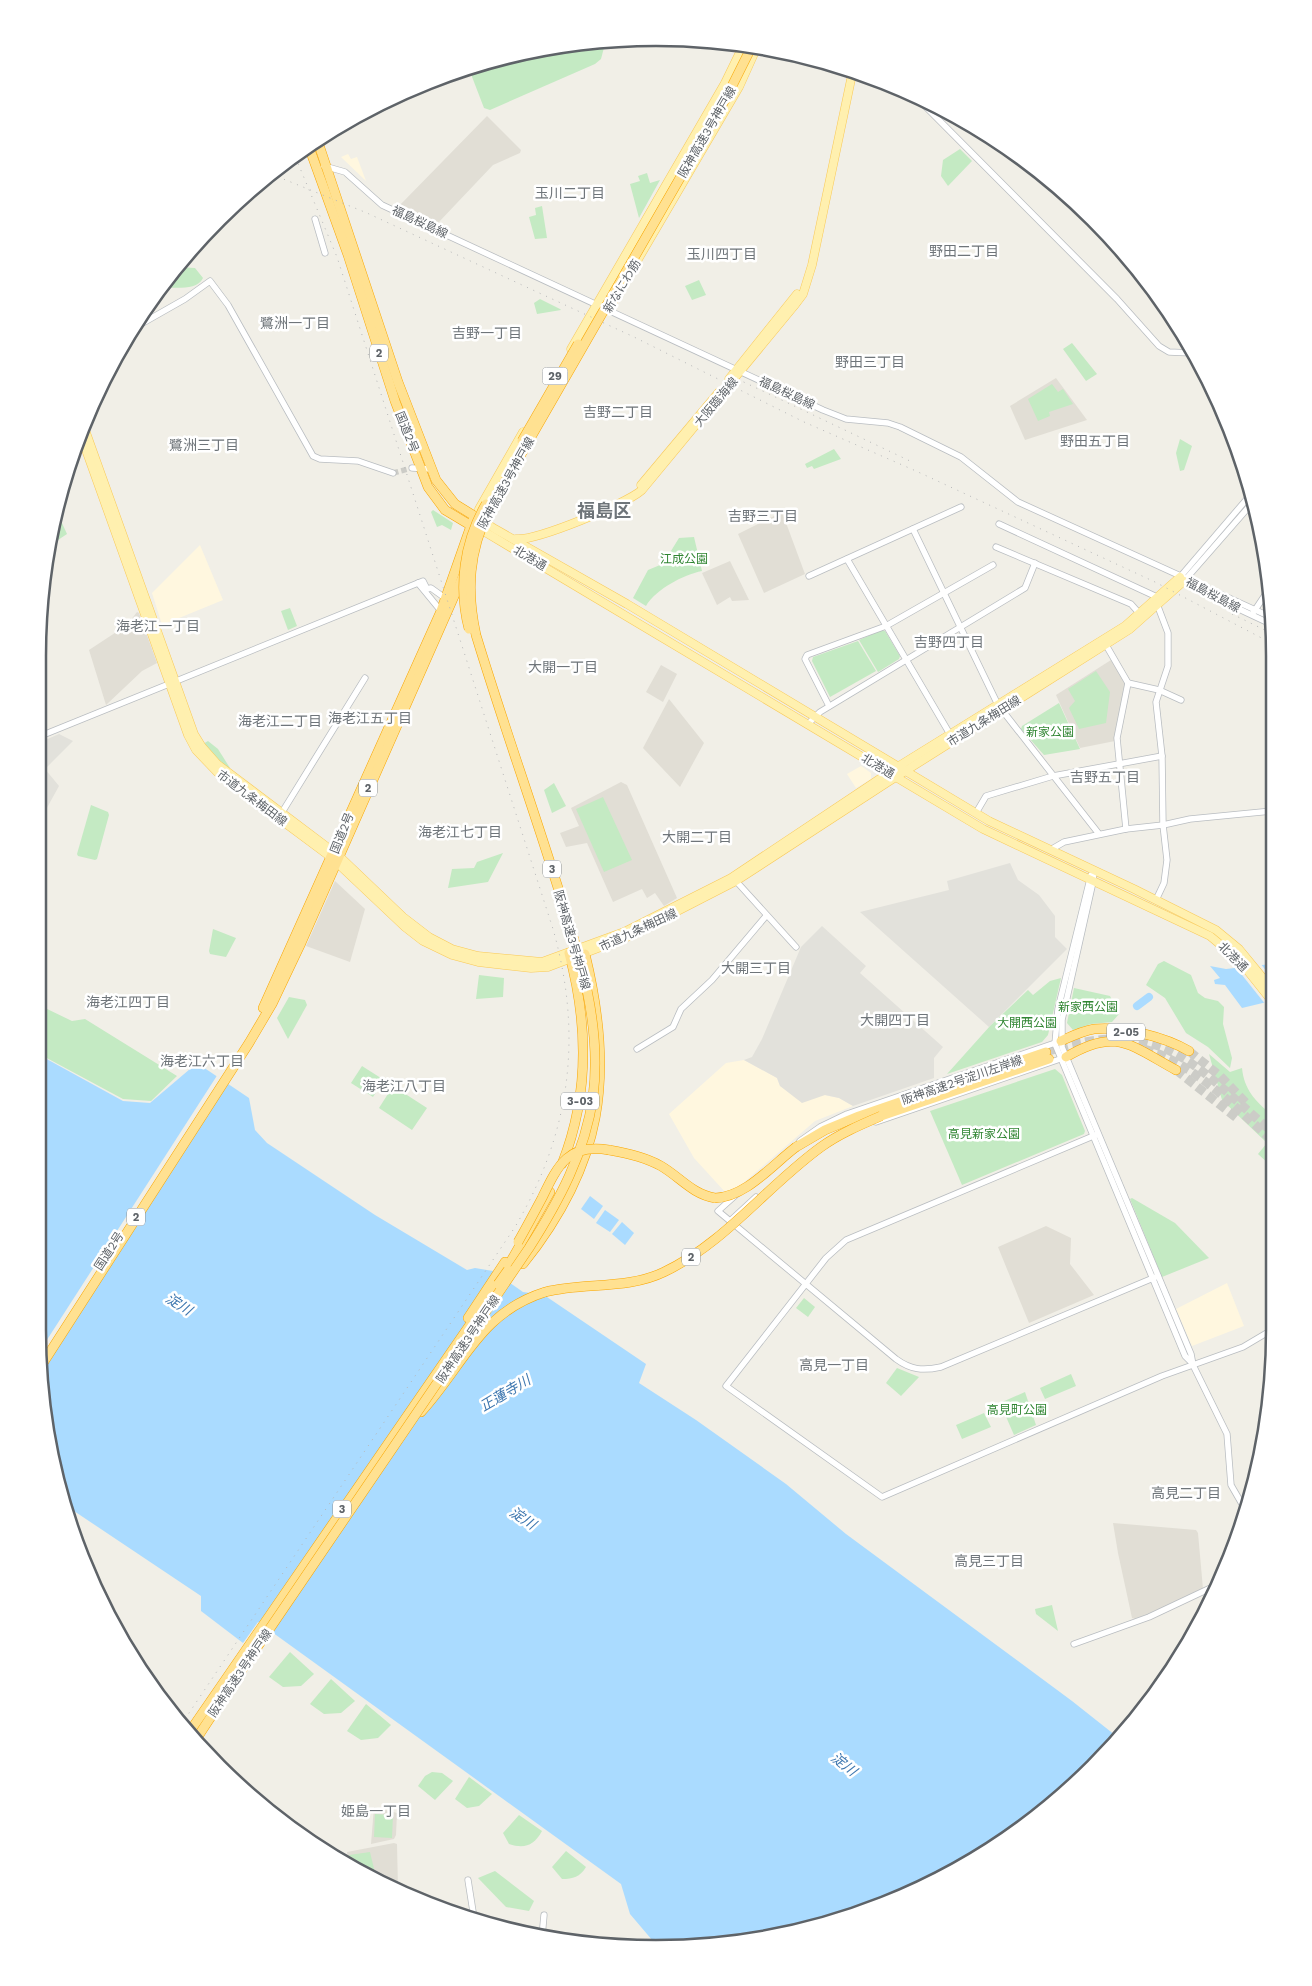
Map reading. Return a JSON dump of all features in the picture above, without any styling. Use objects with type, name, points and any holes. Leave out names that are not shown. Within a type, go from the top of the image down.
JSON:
[{"type":"highway","name":"阪神高速3号神戸線","points":[[193,1726],[448,1356],[500,1287],[544,1215],[569,1163],[584,1114],[590,1053],[586,1014],[569,941],[468,624],[463,590],[466,557],[475,525],[483,508],[721,95],[742,52]]},
{"type":"highway","name":"阪神高速3号神戸線","points":[[200,1734],[549,1216],[574,1166],[590,1116],[595,1052],[591,1012],[580,958],[476,635],[470,600],[472,560],[476,540],[489,510],[726,98],[748,53]]},
{"type":"highway","name":"国道2号","points":[[320,147],[398,382],[432,469],[445,495],[477,524]]},
{"type":"highway","name":"国道2号","points":[[311,153],[348,255],[416,468],[445,510],[477,524]]},
{"type":"highway","name":"国道2号","points":[[335,857],[397,706],[441,611],[477,524]]},
{"type":"highway","name":"国道2号","points":[[47,1356],[228,1070],[266,1002],[444,622],[477,524]]},
{"type":"highway","points":[[500,1287],[533,1250],[555,1218],[587,1148],[596,1115],[601,1075],[600,1028],[592,980],[585,954]]},
{"type":"highway","name":"3-03","points":[[500,1287],[544,1204],[570,1143],[581,1094],[584,1051],[570,957]]},
{"type":"highway","name":"2-05","points":[[1058,1042],[1084,1031],[1113,1029],[1156,1038],[1189,1051]]},
{"type":"highway","points":[[1063,1058],[1094,1042],[1115,1040],[1129,1045],[1176,1070]]},
{"type":"highway","name":"阪神高速2号淀川左岸線","points":[[880,1112],[1047,1056]]},
{"type":"highway","name":"国道2号","points":[[47,1348],[228,1070]]},
{"type":"highway","name":"2","points":[[448,1356],[478,1300],[527,1227],[555,1172],[570,1155],[581,1150],[594,1148],[629,1154],[660,1165],[701,1194],[722,1197],[735,1194],[809,1138],[841,1123],[880,1112]]},
{"type":"highway","name":"2","points":[[412,1421],[429,1403],[485,1328],[510,1306],[532,1296],[559,1288],[635,1282],[672,1268],[707,1245],[819,1148],[880,1112]]},
{"type":"main road","name":"新なにわ筋","points":[[477,524],[596,305],[741,52]]},
{"type":"main road","name":"新なにわ筋","points":[[477,524],[608,310],[739,87],[754,54]]},
{"type":"main road","name":"大阪臨海線","points":[[514,538],[526,539],[540,535],[630,500],[647,486],[794,306],[802,294],[812,265],[851,79]]},
{"type":"main road","name":"市道九条梅田線","points":[[88,437],[188,735],[203,759],[218,773],[335,857]]},
{"type":"main road","name":"市道九条梅田線","points":[[84,445],[172,683],[194,734],[205,752],[217,764],[335,857],[405,927],[442,951],[478,962],[531,968],[548,967],[624,932],[731,878],[893,775]]},
{"type":"main road","name":"北港通","points":[[477,524],[514,538],[976,813],[1216,930],[1239,949],[1266,982]]},
{"type":"main road","name":"北港通","points":[[477,524],[983,829],[1210,936],[1229,950],[1266,994]]},
{"type":"main road","points":[[538,552],[534,544],[540,535]]},
{"type":"main road","name":"市道九条梅田線","points":[[570,957],[585,954],[627,937],[736,882],[903,768],[1124,626],[1184,579]]},
{"type":"main road","name":"市道九条梅田線","points":[[1000,707],[1130,629],[1157,600]]},
{"type":"street","points":[[930,111],[1117,299],[1159,346],[1169,352],[1185,353]]},
{"type":"street","name":"福島桜島線","points":[[315,163],[345,172],[382,204],[841,418],[888,423],[900,427],[961,457],[1018,502],[1184,579],[1264,619]]},
{"type":"street","points":[[315,219],[325,253]]},
{"type":"street","points":[[147,320],[185,299],[210,281],[228,305],[313,456],[358,461],[393,473]]},
{"type":"street","points":[[416,468],[432,469]]},
{"type":"street","points":[[1184,579],[1246,501]]},
{"type":"street","points":[[809,576],[961,507]]},
{"type":"street","points":[[1184,579],[1247,508]]},
{"type":"street","points":[[999,524],[1157,600],[1168,633],[1168,666],[1159,690],[1156,709],[1162,756],[1166,871],[1156,900]]},
{"type":"street","points":[[913,529],[1000,707],[1099,834]]},
{"type":"street","points":[[996,547],[1131,604],[1139,613]]},
{"type":"street","points":[[847,559],[952,737]]},
{"type":"street","points":[[808,724],[815,716],[829,706],[1025,588],[1035,563]]},
{"type":"street","points":[[829,706],[805,658],[886,626],[943,592],[994,565]]},
{"type":"street","points":[[46,734],[420,582]]},
{"type":"street","points":[[420,582],[427,589],[432,588],[445,598]]},
{"type":"street","points":[[420,582],[441,611]]},
{"type":"street","points":[[1254,613],[1263,599]]},
{"type":"street","name":"福島桜島線","points":[[1254,613],[1264,616]]},
{"type":"street","points":[[1106,645],[1128,683],[1117,738],[1121,763],[1126,829]]},
{"type":"street","points":[[281,814],[365,678]]},
{"type":"street","points":[[1128,683],[1159,690],[1181,700]]},
{"type":"street","points":[[976,813],[986,796],[1054,776],[1162,756]]},
{"type":"street","points":[[1052,850],[1064,842],[1126,829],[1163,825],[1190,819],[1266,812]]},
{"type":"street","points":[[1094,870],[1058,1042],[1185,1356],[1193,1365],[1227,1434],[1231,1485],[1241,1502]]},
{"type":"street","points":[[736,882],[796,948]]},
{"type":"street","points":[[637,1049],[673,1027],[681,1009],[712,980],[766,916]]},
{"type":"street","points":[[1058,1042],[830,1121],[806,1136],[718,1211],[896,1359],[911,1368],[920,1370],[941,1367],[1155,1278]]},
{"type":"street","points":[[730,1221],[810,1154],[848,1133],[1063,1058]]},
{"type":"street","points":[[1095,1135],[846,1240],[830,1254],[805,1284],[726,1386],[882,1497],[996,1446],[1011,1442],[1162,1376],[1244,1346],[1266,1333]]},
{"type":"street","points":[[1074,1644],[1149,1617],[1208,1589]]},
{"type":"street","points":[[468,1880],[473,1911]]},
{"type":"street","points":[[543,1929],[544,1915]]},
{"type":"shaded area","points":[[487,116],[521,150],[520,153],[493,165],[438,223],[399,206]]},
{"type":"shaded area","points":[[348,154],[351,159],[357,157],[366,181],[341,157]]},
{"type":"shaded area","points":[[1056,378],[1087,420],[1025,440],[1010,406]]},
{"type":"shaded area","points":[[782,512],[805,574],[764,593],[738,534]]},
{"type":"shaded area","points":[[200,545],[223,600],[162,625],[152,593]]},
{"type":"shaded area","points":[[730,561],[749,600],[732,601],[730,597],[717,605],[702,573]]},
{"type":"shaded area","points":[[137,612],[157,663],[142,671],[106,705],[89,650],[127,625]]},
{"type":"shaded area","points":[[1111,660],[1125,682],[1115,741],[1080,748],[1056,695]]},
{"type":"shaded area","points":[[661,665],[677,674],[663,702],[646,692]]},
{"type":"shaded area","points":[[669,699],[704,743],[680,787],[643,748]]},
{"type":"shaded area","points":[[59,734],[73,741],[46,768],[46,740]]},
{"type":"shaded area","points":[[861,766],[871,773],[871,779],[856,788],[847,774]]},
{"type":"shaded area","points":[[46,770],[59,786],[46,810]]},
{"type":"shaded area","points":[[621,782],[627,785],[677,898],[664,906],[655,893],[647,898],[642,889],[613,902],[587,843],[566,847],[560,833],[579,826],[571,808]]},
{"type":"shaded area","points":[[1010,863],[1018,880],[1039,895],[1055,916],[1055,937],[1067,949],[989,1027],[860,912],[949,890],[947,881]]},
{"type":"shaded area","points":[[335,881],[365,909],[350,962],[306,946]]},
{"type":"shaded area","points":[[822,926],[866,966],[860,973],[943,1047],[934,1058],[934,1078],[853,1106],[839,1098],[825,1095],[802,1103],[780,1086],[777,1078],[744,1060],[752,1057],[762,1039],[801,947]]},
{"type":"shaded area","points":[[744,1060],[777,1078],[780,1086],[839,1098],[853,1106],[815,1121],[734,1191],[726,1193],[694,1158],[669,1114],[726,1063]]},
{"type":"shaded area","points":[[1046,1226],[1071,1238],[1070,1264],[1094,1295],[1029,1323],[998,1247]]},
{"type":"shaded area","points":[[1227,1283],[1244,1326],[1192,1346],[1176,1309]]},
{"type":"shaded area","points":[[1113,1523],[1196,1530],[1198,1533],[1203,1589],[1149,1614],[1135,1619],[1132,1618]]},
{"type":"shaded area","points":[[374,1807],[397,1813],[396,1835],[394,1839],[371,1844]]},
{"type":"shaded area","points":[[397,1844],[398,1882],[351,1858],[347,1856],[347,1852]]},
{"type":"green space","points":[[604,49],[601,59],[595,64],[490,110],[484,108],[471,75],[537,58],[576,51]]},
{"type":"green space","points":[[960,149],[972,161],[948,186],[941,176],[943,160]]},
{"type":"green space","points":[[647,173],[650,183],[660,180],[639,218],[630,184],[640,181],[638,176]]},
{"type":"green space","points":[[542,206],[547,238],[535,239],[529,217],[536,215],[535,208]]},
{"type":"green space","points":[[187,268],[195,268],[203,278],[192,287],[170,288]]},
{"type":"green space","points":[[699,280],[706,295],[692,300],[685,286]]},
{"type":"green space","points":[[540,299],[561,310],[537,314],[534,303]]},
{"type":"green space","points":[[1072,343],[1097,374],[1086,381],[1063,349]]},
{"type":"green space","points":[[1052,384],[1058,392],[1063,389],[1073,404],[1049,412],[1050,416],[1038,421],[1028,399]]},
{"type":"green space","points":[[1180,439],[1192,446],[1184,470],[1180,471],[1176,453]]},
{"type":"green space","points":[[834,449],[841,459],[814,469],[812,466],[807,468],[805,464]]},
{"type":"green space","points":[[433,510],[453,523],[451,530],[442,525],[437,527],[431,512]]},
{"type":"green space","points":[[61,522],[67,534],[57,540]]},
{"type":"green space","name":"江成公園","points":[[694,537],[702,571],[687,576],[663,589],[646,606],[633,598],[648,570],[660,565],[666,559],[679,538]]},
{"type":"green space","points":[[290,608],[297,626],[288,630],[281,611]]},
{"type":"green space","points":[[882,630],[885,631],[900,656],[899,659],[878,672],[859,640]]},
{"type":"green space","points":[[858,641],[876,671],[830,697],[812,661],[813,657]]},
{"type":"green space","points":[[1096,671],[1110,692],[1106,723],[1079,729],[1069,708],[1075,701],[1068,689]]},
{"type":"green space","name":"新家公園","points":[[1059,703],[1080,749],[1044,755],[1021,729],[1022,726]]},
{"type":"green space","points":[[208,741],[218,749],[230,768],[225,768],[203,744]]},
{"type":"green space","points":[[554,783],[566,806],[552,813],[544,790]]},
{"type":"green space","points":[[603,797],[632,860],[604,872],[576,809]]},
{"type":"green space","points":[[91,805],[108,812],[109,815],[97,859],[95,860],[78,856],[77,854]]},
{"type":"green space","points":[[503,853],[488,882],[448,888],[452,869],[474,868],[477,862]]},
{"type":"green space","points":[[213,929],[236,938],[226,957],[210,954]]},
{"type":"green space","points":[[1164,961],[1191,975],[1198,993],[1205,998],[1218,1001],[1224,1007],[1223,1024],[1232,1058],[1230,1068],[1208,1047],[1186,1033],[1165,998],[1146,985],[1158,964]]},
{"type":"green space","points":[[479,975],[504,978],[503,997],[476,999]]},
{"type":"green space","name":"大開西公園","points":[[1061,978],[1048,1035],[1042,1042],[947,1074],[990,1026],[1028,990],[1033,995],[1050,981]]},
{"type":"green space","name":"新家西公園","points":[[1074,988],[1110,996],[1119,1014],[1112,1022],[1091,1024],[1073,1030],[1067,1023]]},
{"type":"green space","points":[[289,997],[305,1000],[307,1005],[288,1039],[277,1018]]},
{"type":"green space","points":[[46,1008],[72,1021],[85,1019],[177,1076],[151,1101],[123,1099],[46,1058]]},
{"type":"green space","points":[[1209,1054],[1230,1072],[1242,1068],[1245,1082],[1251,1094],[1266,1109],[1266,1142],[1222,1100]]},
{"type":"green space","points":[[362,1066],[384,1080],[373,1097],[351,1083]]},
{"type":"green space","name":"高見新家公園","points":[[1055,1069],[1062,1075],[1085,1131],[1084,1134],[962,1185],[930,1111]]},
{"type":"green space","points":[[393,1086],[427,1108],[412,1130],[379,1108]]},
{"type":"green space","points":[[1266,1144],[1266,1161],[1258,1154]]},
{"type":"green space","points":[[1132,1198],[1175,1223],[1209,1258],[1162,1277],[1130,1199]]},
{"type":"green space","points":[[804,1298],[815,1307],[808,1317],[796,1308]]},
{"type":"green space","points":[[897,1368],[919,1377],[901,1396],[886,1383]]},
{"type":"green space","points":[[1071,1374],[1076,1386],[1045,1399],[1040,1388]]},
{"type":"green space","name":"高見町公園","points":[[1025,1392],[1036,1425],[1014,1435],[1000,1403]]},
{"type":"green space","points":[[984,1413],[991,1427],[962,1439],[956,1425]]},
{"type":"green space","points":[[1052,1605],[1058,1631],[1036,1614],[1035,1609]]},
{"type":"green space","points":[[290,1652],[314,1674],[301,1686],[283,1687],[269,1677]]},
{"type":"green space","points":[[331,1679],[355,1701],[341,1713],[324,1714],[310,1704]]},
{"type":"green space","points":[[366,1704],[391,1725],[378,1738],[361,1740],[347,1731]]},
{"type":"green space","points":[[432,1772],[442,1773],[453,1781],[435,1800],[418,1786],[425,1776]]},
{"type":"green space","points":[[469,1777],[492,1794],[479,1806],[467,1808],[455,1799]]},
{"type":"green space","points":[[375,1814],[393,1815],[392,1838],[374,1837]]},
{"type":"green space","points":[[519,1815],[542,1831],[536,1840],[524,1846],[509,1844],[503,1833]]},
{"type":"green space","points":[[566,1851],[586,1867],[576,1877],[562,1879],[552,1867]]},
{"type":"green space","points":[[370,1852],[375,1871],[350,1857],[349,1855]]},
{"type":"green space","points":[[495,1871],[534,1901],[529,1911],[506,1907],[478,1878]]},
{"type":"water","points":[[1266,965],[1266,1002],[1242,1008],[1225,985],[1215,984],[1214,980],[1220,978],[1210,966],[1226,969]]},
{"type":"water","name":"淀川","points":[[46,1059],[123,1101],[150,1103],[197,1063],[249,1098],[255,1130],[267,1143],[375,1215],[467,1270],[475,1268],[493,1271],[523,1292],[544,1295],[646,1364],[639,1383],[696,1420],[786,1484],[846,1534],[1113,1733],[1087,1761],[1027,1814],[995,1837],[926,1877],[852,1907],[814,1919],[775,1928],[736,1935],[652,1940],[630,1914],[621,1884],[258,1622],[243,1643],[201,1611],[201,1596],[74,1511],[67,1488],[51,1410],[46,1330]]},
{"type":"water","points":[[590,1196],[603,1206],[594,1219],[581,1209]]},
{"type":"water","points":[[605,1210],[619,1220],[610,1232],[596,1223]]},
{"type":"water","points":[[622,1222],[634,1233],[625,1245],[612,1234]]},
{"type":"pier","points":[[1260,963],[1266,971],[1266,1005],[1234,965]]},
{"type":"pier","points":[[218,1074],[229,1082],[48,1364],[47,1341]]},
{"type":"waterway","name":"正蓮寺川","points":[[1137,1006],[1149,997]]},
{"type":"tunnel","points":[[393,473],[412,468]]},
{"type":"tunnel","points":[[1046,1052],[1085,1042],[1118,1039],[1146,1042],[1171,1051],[1194,1065],[1266,1127]]},
{"type":"tunnel","points":[[1144,1049],[1180,1064],[1196,1075],[1266,1135]]},
{"type":"tunnel","points":[[1189,1051],[1220,1076],[1247,1104]]},
{"type":"tunnel","points":[[1176,1070],[1238,1119]]},
{"type":"railway","points":[[186,1718],[515,1227],[534,1191],[549,1155],[560,1119],[569,1045],[568,1007],[553,929],[337,257],[298,163]]},
{"type":"railway","points":[[279,177],[367,213],[634,337],[804,422],[916,471],[1155,582],[1265,640]]},
{"type":"railway","points":[[731,376],[910,461]]},
{"type":"railway","points":[[1232,614],[1265,630]]},
{"type":"district","name":"玉川二丁目","points":[[570,193]]},
{"type":"district","name":"野田二丁目","points":[[964,251]]},
{"type":"district","name":"玉川四丁目","points":[[722,254]]},
{"type":"district","name":"鷺洲一丁目","points":[[295,323]]},
{"type":"district","name":"吉野一丁目","points":[[487,333]]},
{"type":"district","name":"野田三丁目","points":[[870,362]]},
{"type":"district","name":"吉野二丁目","points":[[618,412]]},
{"type":"district","name":"野田五丁目","points":[[1095,441]]},
{"type":"district","name":"鷺洲三丁目","points":[[204,445]]},
{"type":"district","name":"福島区","points":[[604,510]]},
{"type":"district","name":"吉野三丁目","points":[[763,516]]},
{"type":"district","name":"海老江一丁目","points":[[158,626]]},
{"type":"district","name":"吉野四丁目","points":[[949,642]]},
{"type":"district","name":"大開一丁目","points":[[563,667]]},
{"type":"district","name":"海老江五丁目","points":[[370,718]]},
{"type":"district","name":"海老江二丁目","points":[[280,721]]},
{"type":"district","name":"吉野五丁目","points":[[1105,777]]},
{"type":"district","name":"海老江七丁目","points":[[460,832]]},
{"type":"district","name":"大開二丁目","points":[[697,837]]},
{"type":"district","name":"大開三丁目","points":[[756,968]]},
{"type":"district","name":"海老江四丁目","points":[[128,1002]]},
{"type":"district","name":"大開四丁目","points":[[895,1020]]},
{"type":"district","name":"海老江六丁目","points":[[202,1061]]},
{"type":"district","name":"海老江八丁目","points":[[404,1086]]},
{"type":"district","name":"高見一丁目","points":[[834,1365]]},
{"type":"district","name":"高見二丁目","points":[[1186,1493]]},
{"type":"district","name":"高見三丁目","points":[[989,1561]]},
{"type":"district","name":"姫島一丁目","points":[[376,1811]]}]
